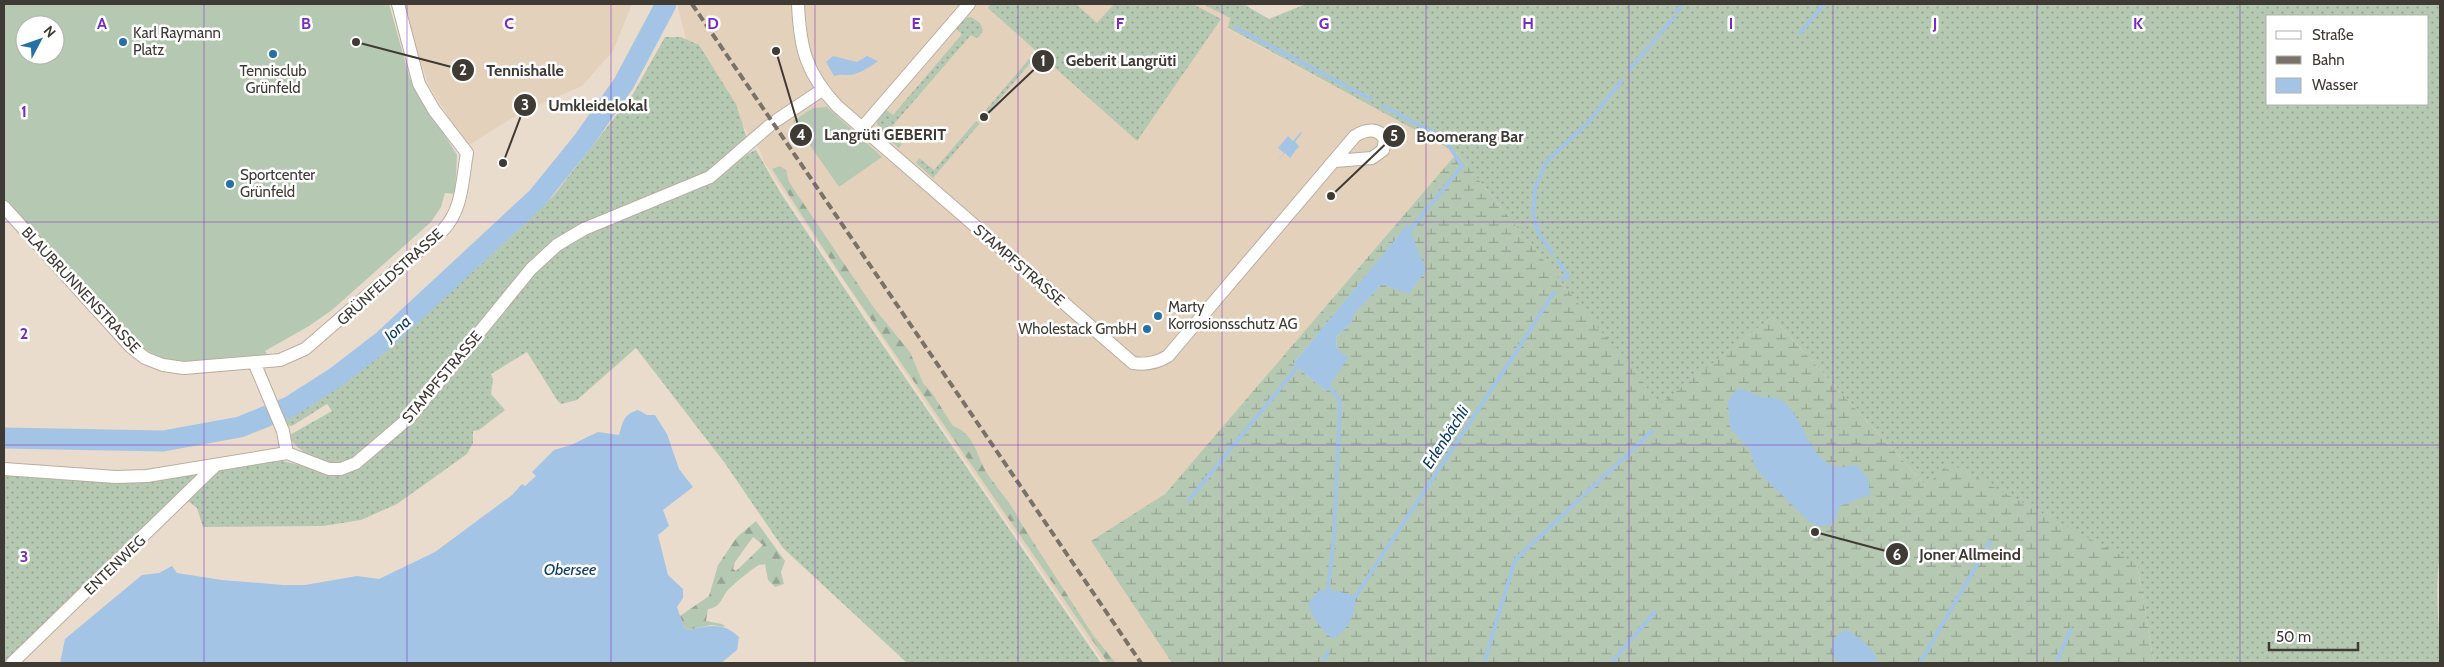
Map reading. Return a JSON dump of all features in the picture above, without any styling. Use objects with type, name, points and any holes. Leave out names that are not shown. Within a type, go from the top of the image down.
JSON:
[{"type":"street","name":"GRÜNFELDSTRASSE","points":[[254,362],[280,360],[314,344],[443,230],[456,212],[467,154],[434,110],[419,84],[398,4]]},
{"type":"street","name":"STAMPFSTRASSE","points":[[798,4],[802,50],[809,70],[822,90],[862,128],[1127,359],[1145,365],[1159,362],[1182,342],[1335,161]]},
{"type":"street","points":[[862,128],[969,4]]},
{"type":"street","name":"STAMPFSTRASSE","points":[[287,453],[329,469],[341,469],[356,463],[410,417],[531,269],[557,245],[584,229],[710,177],[773,123],[822,90]]},
{"type":"street","name":"BLAUBRUNNENSTRASSE","points":[[4,207],[130,346],[145,358],[163,365],[184,368],[254,362]]},
{"type":"street","points":[[4,469],[116,477],[147,476],[287,453],[283,432],[254,362]]},
{"type":"street","name":"ENTENWEG","points":[[12,663],[216,465]]},
{"type":"shaded area","points":[[406,4],[632,4],[613,51],[582,86],[524,111],[467,146],[429,86],[414,42]]},
{"type":"shaded area","points":[[677,4],[1202,4],[1230,18],[1228,29],[1457,153],[1165,494],[1091,541],[1172,663],[1104,663],[904,371],[764,162],[759,149],[688,47]]},
{"type":"green space","name":"Sportcenter Grünfeld","points":[[4,4],[389,4],[410,79],[457,155],[455,194],[445,193],[441,207],[431,222],[332,310],[309,326],[265,351],[269,358],[248,356],[194,362],[178,361],[161,358],[144,349],[125,333],[4,199]]},
{"type":"green space","points":[[991,4],[1076,4],[1097,23],[1114,4],[1193,4],[1221,19],[1137,141],[988,8]]},
{"type":"green space","points":[[1202,4],[1243,4],[1269,19],[1306,4],[2440,4],[2440,556],[2437,596],[2440,663],[2154,663],[2137,564],[1926,486],[1772,317],[1660,405],[1457,153],[1228,28],[1230,18]]},
{"type":"green space","points":[[971,17],[980,23],[983,30],[980,36],[976,38],[971,35],[888,131],[902,144],[899,148],[878,129],[877,121],[885,109],[893,115],[962,34],[956,29],[964,19]]},
{"type":"green space","points":[[665,37],[681,37],[699,45],[736,104],[747,139],[709,171],[564,235],[412,408],[348,461],[339,463],[323,462],[300,449],[288,436],[332,411],[327,404],[292,426],[285,425],[282,420],[321,396],[371,359],[479,266],[554,195],[633,94]]},
{"type":"green space","points":[[1029,59],[1032,61],[988,113],[985,111]]},
{"type":"green space","points":[[827,107],[882,157],[839,187],[793,121],[813,108]]},
{"type":"green space","points":[[976,121],[980,123],[933,178],[916,163],[919,158],[934,170]]},
{"type":"green space","points":[[756,150],[780,192],[867,322],[1101,663],[907,663],[783,548],[724,462],[636,348],[577,400],[561,404],[527,352],[491,374],[493,379],[491,394],[505,410],[479,430],[473,431],[473,443],[467,454],[397,504],[361,520],[323,526],[203,527],[197,508],[183,497],[12,663],[4,663],[4,473],[101,482],[282,461],[340,474],[351,472],[410,425],[539,269],[556,255],[574,242],[616,220],[703,187]]},
{"type":"green space","points":[[1457,153],[1660,404],[1772,317],[1926,486],[1949,463],[2137,564],[2154,663],[1172,663],[1091,541],[1165,494]],"holes":[[[1408,225],[1382,284],[1353,314],[1351,323],[1336,337],[1337,349],[1326,391],[1293,364]]]},
{"type":"green space","points":[[780,166],[786,170],[789,182],[874,308],[910,352],[923,383],[932,393],[953,426],[960,429],[971,440],[988,475],[1014,510],[1093,635],[1116,663],[1108,663],[844,280],[772,169]]},
{"type":"green space","points":[[756,521],[785,561],[781,572],[784,584],[775,587],[768,580],[765,564],[759,565],[730,588],[717,606],[708,609],[706,621],[722,624],[726,627],[711,625],[688,630],[684,627],[680,616],[709,596],[718,565],[737,537]],"holes":[[[753,537],[763,545],[736,571],[733,569],[735,562]]]},
{"type":"water","points":[[833,56],[857,62],[867,56],[878,61],[855,74],[834,76],[826,62]]},
{"type":"water","points":[[1301,132],[1295,142],[1299,146],[1290,158],[1285,153],[1277,161],[1284,153],[1278,148],[1288,136],[1293,141]]},
{"type":"water","points":[[1408,224],[1426,271],[1408,294],[1382,284],[1354,314],[1351,323],[1336,337],[1337,349],[1348,358],[1326,391],[1293,364]]},
{"type":"water","points":[[1741,388],[1761,397],[1781,400],[1790,408],[1820,456],[1829,464],[1841,467],[1856,464],[1869,480],[1871,494],[1840,506],[1831,525],[1818,526],[1811,523],[1760,474],[1754,464],[1750,450],[1730,428],[1728,402],[1734,392]]},
{"type":"water","name":"Obersee","points":[[638,410],[647,415],[655,415],[667,434],[679,469],[693,487],[663,510],[669,526],[658,535],[668,575],[683,589],[683,598],[677,607],[684,627],[688,630],[709,626],[721,627],[739,637],[737,650],[721,663],[60,663],[65,639],[142,575],[159,573],[172,566],[177,573],[222,580],[283,585],[305,585],[357,576],[379,579],[435,552],[512,495],[522,484],[525,486],[536,476],[532,472],[554,450],[571,445],[598,432],[619,435],[627,416]]},
{"type":"water","points":[[1328,589],[1356,596],[1354,610],[1348,625],[1333,639],[1318,623],[1308,603],[1318,591]]},
{"type":"water","points":[[1843,631],[1849,631],[1867,645],[1874,654],[1877,663],[1838,663],[1833,654],[1832,646],[1835,638]]},
{"type":"waterway","name":"Jona","points":[[4,438],[163,441],[240,427],[289,407],[336,377],[384,340],[537,198],[584,140],[624,83],[666,4]]},
{"type":"waterway","name":"Erlenbächli","points":[[1677,12],[1682,4]]},
{"type":"waterway","points":[[1800,33],[1824,4]]},
{"type":"waterway","name":"Erlenbächli","points":[[1630,69],[1674,17]]},
{"type":"waterway","points":[[1236,28],[1371,99]]},
{"type":"waterway","name":"Erlenbächli","points":[[1552,253],[1538,232],[1533,213],[1535,188],[1546,162],[1588,123],[1621,81]]},
{"type":"waterway","points":[[1383,106],[1444,138],[1462,166],[1407,234]]},
{"type":"waterway","name":"Erlenbächli","points":[[1558,261],[1568,276],[1563,279]]},
{"type":"waterway","name":"Erlenbächli","points":[[1356,596],[1554,292]]},
{"type":"waterway","points":[[1189,500],[1299,365]]},
{"type":"waterway","points":[[1328,589],[1334,537],[1340,401],[1329,386]]},
{"type":"waterway","points":[[1484,663],[1515,560],[1652,431]]},
{"type":"waterway","points":[[1920,663],[1990,542]]},
{"type":"waterway","points":[[1611,663],[1655,612]]},
{"type":"waterway","points":[[2056,663],[2071,629]]},
{"type":"waterway","points":[[1323,663],[1328,651]]},
{"type":"railway","points":[[692,4],[1141,663]]},
{"type":"place","name":"Karl Raymann Platz","points":[[123,42]]},
{"type":"place","name":"Tennishalle","points":[[356,42]]},
{"type":"place","name":"Langrüti GEBERIT","points":[[776,51]]},
{"type":"place","name":"Tennisclub Grünfeld","points":[[273,54]]},
{"type":"place","name":"Geberit Langrüti","points":[[984,117]]},
{"type":"place","name":"Umkleidelokal","points":[[503,163]]},
{"type":"place","name":"Sportcenter Grünfeld","points":[[230,184]]},
{"type":"place","name":"Boomerang Bar","points":[[1331,196]]},
{"type":"place","name":"Marty Korrosionsschutz AG","points":[[1158,316]]},
{"type":"place","name":"Wholestack GmbH","points":[[1147,329]]},
{"type":"place","name":"Joner Allmeind","points":[[1815,532]]}]
